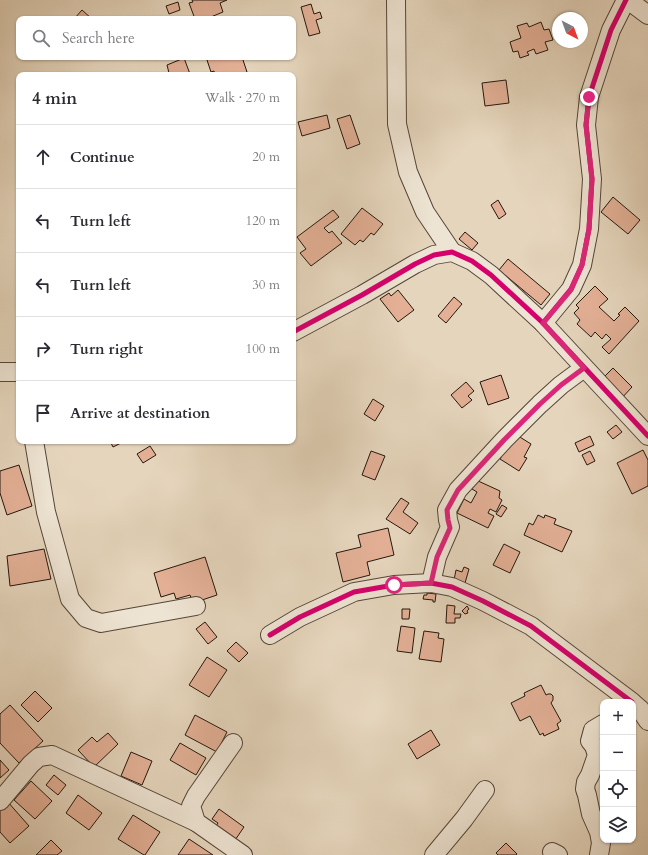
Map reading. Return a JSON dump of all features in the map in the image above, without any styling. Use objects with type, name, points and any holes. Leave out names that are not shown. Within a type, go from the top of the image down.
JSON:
[{"type":"street","points":[[396,0],[397,124],[408,172],[425,212],[452,252],[472,262],[491,275],[543,323],[648,436]]},
{"type":"street","points":[[543,323],[571,290],[582,265],[589,229],[592,179],[586,125],[589,97],[611,30],[627,0],[648,16]]},
{"type":"street","points":[[296,330],[362,295],[415,264],[434,255],[452,252]]},
{"type":"street","points":[[431,583],[437,557],[450,528],[447,510],[458,490],[504,440],[540,404],[561,385],[584,368]]},
{"type":"street","points":[[0,372],[16,372]]},
{"type":"street","points":[[35,444],[46,512],[70,600],[86,618],[101,622],[196,606]]},
{"type":"street","points":[[270,635],[300,617],[354,592],[394,585],[431,583],[452,587],[531,626],[626,699]]},
{"type":"street","points":[[636,706],[640,709],[648,721]]},
{"type":"street","points":[[599,855],[601,843],[599,832],[591,814],[585,789],[586,782],[597,755],[594,746],[590,741],[592,730],[600,726]]},
{"type":"street","points":[[196,822],[191,806],[196,796],[233,742]]},
{"type":"street","points":[[0,801],[39,756],[52,755],[196,822],[243,855]]},
{"type":"street","points":[[434,855],[464,819],[485,790]]},
{"type":"building","points":[[192,0],[227,0],[220,3],[223,12],[213,16],[194,16],[189,3],[193,2]]},
{"type":"building","points":[[178,2],[180,10],[169,14],[166,6]]},
{"type":"building","points":[[311,4],[314,14],[320,12],[322,18],[316,20],[320,33],[309,36],[301,7]]},
{"type":"building","points":[[82,10],[89,16],[77,16]]},
{"type":"building","points":[[541,22],[544,30],[549,29],[552,40],[545,42],[548,50],[536,54],[534,49],[527,52],[529,55],[520,58],[518,51],[513,52],[510,42],[521,38],[517,26],[527,23],[529,27]]},
{"type":"building","points":[[179,60],[185,60],[189,72],[169,72],[167,65]]},
{"type":"building","points":[[207,60],[243,60],[247,72],[214,71],[211,72]]},
{"type":"building","points":[[506,80],[509,103],[485,106],[482,83]]},
{"type":"building","points":[[327,115],[330,128],[302,136],[298,122]]},
{"type":"building","points":[[350,115],[360,144],[347,149],[337,119]]},
{"type":"building","points":[[613,197],[640,220],[628,234],[601,212]]},
{"type":"building","points":[[498,200],[506,214],[499,219],[491,205]]},
{"type":"building","points":[[362,208],[383,224],[374,235],[371,233],[363,242],[360,240],[355,245],[341,234]]},
{"type":"building","points":[[333,210],[339,217],[324,228],[329,233],[332,231],[342,243],[311,266],[300,253],[306,249],[297,237]]},
{"type":"building","points":[[465,232],[478,243],[472,250],[459,239]]},
{"type":"building","points":[[508,259],[550,294],[541,305],[499,270]]},
{"type":"building","points":[[595,286],[608,299],[599,307],[614,321],[625,307],[639,321],[609,354],[602,347],[611,339],[606,334],[602,339],[595,332],[591,337],[577,324],[580,320],[574,313],[579,308],[576,305]]},
{"type":"building","points":[[398,290],[414,310],[398,322],[380,299],[389,293],[391,296]]},
{"type":"building","points":[[454,297],[462,304],[446,323],[438,316]]},
{"type":"building","points":[[613,368],[632,387],[620,400],[600,381]]},
{"type":"building","points":[[501,375],[509,398],[488,405],[480,382]]},
{"type":"building","points":[[466,382],[474,391],[468,396],[472,400],[462,408],[451,395]]},
{"type":"building","points":[[373,399],[384,406],[375,421],[364,414]]},
{"type":"building","points":[[616,425],[622,432],[613,439],[607,432]]},
{"type":"building","points":[[515,434],[531,444],[524,457],[527,458],[519,471],[500,459]]},
{"type":"building","points":[[590,436],[594,445],[579,452],[575,443]]},
{"type":"building","points":[[112,444],[119,444],[113,447]]},
{"type":"building","points":[[150,446],[156,455],[143,463],[137,454]]},
{"type":"building","points":[[643,450],[648,460],[648,486],[632,494],[617,463]]},
{"type":"building","points":[[371,451],[385,456],[375,480],[362,475]]},
{"type":"building","points":[[590,451],[595,461],[587,465],[582,455]]},
{"type":"building","points":[[19,465],[32,506],[7,515],[0,493],[0,471]]},
{"type":"building","points":[[476,480],[500,491],[499,498],[502,500],[496,512],[490,509],[488,513],[494,516],[488,528],[457,513],[464,499],[471,503],[477,492],[472,489]]},
{"type":"building","points":[[401,498],[409,503],[403,512],[418,523],[410,534],[386,519]]},
{"type":"building","points":[[502,505],[507,508],[501,517],[496,514]]},
{"type":"building","points":[[538,515],[544,518],[545,515],[556,519],[554,524],[572,531],[562,552],[524,535],[529,523],[533,525]]},
{"type":"building","points":[[388,528],[394,555],[367,562],[370,575],[343,582],[336,553],[361,547],[358,535]]},
{"type":"building","points":[[504,544],[520,552],[510,573],[493,565]]},
{"type":"building","points":[[44,549],[51,579],[10,586],[7,556]]},
{"type":"building","points":[[205,557],[217,595],[193,603],[190,595],[176,599],[174,593],[161,597],[154,573]]},
{"type":"building","points":[[464,567],[469,569],[465,583],[454,580],[456,570],[462,572]]},
{"type":"building","points":[[427,593],[436,594],[435,602],[433,602],[433,600],[423,599],[424,595],[427,595]]},
{"type":"building","points":[[447,605],[455,606],[454,614],[461,614],[460,618],[455,618],[455,623],[446,623]]},
{"type":"building","points":[[467,606],[469,609],[467,611],[468,613],[465,614],[462,611]]},
{"type":"building","points":[[402,609],[410,609],[409,619],[402,619]]},
{"type":"building","points":[[205,622],[217,637],[208,644],[196,629]]},
{"type":"building","points":[[401,626],[415,628],[412,653],[397,651]]},
{"type":"building","points":[[424,631],[439,633],[438,638],[444,639],[441,662],[419,659]]},
{"type":"building","points":[[236,642],[248,653],[239,662],[227,651]]},
{"type":"building","points":[[207,657],[227,670],[209,697],[189,685]]},
{"type":"building","points":[[541,685],[546,695],[551,694],[553,696],[551,703],[561,721],[557,724],[559,729],[544,736],[543,733],[540,735],[530,716],[520,721],[511,703],[525,696],[524,693]]},
{"type":"building","points":[[35,691],[52,708],[38,722],[21,705]]},
{"type":"building","points":[[10,705],[43,741],[19,763],[0,743],[0,714]]},
{"type":"building","points":[[195,715],[227,732],[217,752],[185,735]]},
{"type":"building","points":[[431,730],[440,745],[417,759],[408,744]]},
{"type":"building","points":[[108,733],[118,744],[94,767],[78,750],[92,737],[97,742]]},
{"type":"building","points":[[180,743],[206,758],[196,775],[170,760]]},
{"type":"building","points":[[131,752],[152,761],[142,785],[121,776]]},
{"type":"building","points":[[0,760],[9,770],[0,778]]},
{"type":"building","points":[[54,775],[66,785],[58,795],[46,785]]},
{"type":"building","points":[[31,781],[52,801],[35,819],[14,800]]},
{"type":"building","points":[[78,795],[102,813],[89,830],[66,813]]},
{"type":"building","points":[[7,801],[29,826],[10,843],[0,832],[0,808]]},
{"type":"building","points":[[219,809],[244,827],[231,846],[212,832],[218,823],[212,819]]},
{"type":"building","points":[[133,815],[160,832],[145,855],[118,839]]},
{"type":"building","points":[[189,839],[213,855],[178,855]]},
{"type":"building","points":[[51,840],[62,851],[57,855],[36,855]]},
{"type":"building","points":[[506,843],[517,854],[516,855],[498,855],[496,853]]},
{"type":"cycle path","points":[[543,323],[571,289],[582,265],[589,229],[592,179],[586,125],[589,97],[611,30],[626,0]]},
{"type":"cycle path","points":[[296,330],[362,295],[415,264],[434,255],[452,252],[472,261],[491,275],[543,323],[648,436]]},
{"type":"cycle path","points":[[270,635],[300,617],[354,592],[394,585],[431,583],[452,587],[531,626],[628,699]]},
{"type":"route","points":[[394,585],[431,583],[437,557],[450,528],[447,510],[458,490],[504,440],[540,404],[561,385],[584,368],[543,323],[571,290],[582,265],[589,229],[592,179],[586,125],[589,97]]}]
